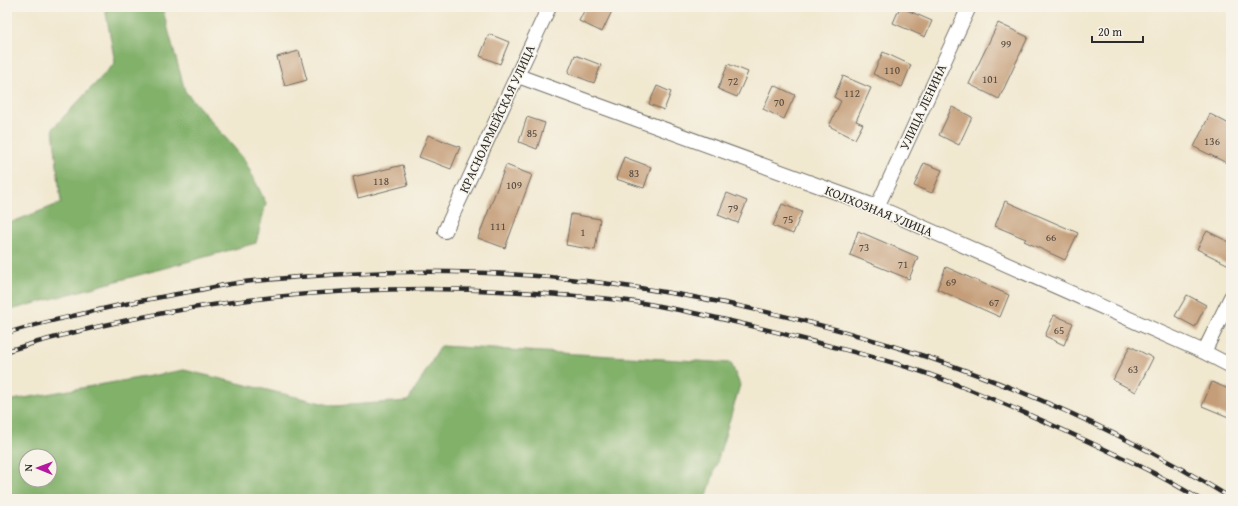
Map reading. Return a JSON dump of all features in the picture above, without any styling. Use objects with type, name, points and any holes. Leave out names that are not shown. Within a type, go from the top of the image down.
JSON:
[{"type":"street","name":"КРАСНОАРМЕЙСКАЯ УЛИЦА","points":[[445,231],[549,7]]},
{"type":"street","name":"УЛИЦА ЛЕНИНА","points":[[877,207],[969,7]]},
{"type":"street","name":"КОЛХОЗНАЯ УЛИЦА","points":[[518,76],[877,207],[1204,352],[1231,366]]},
{"type":"street","points":[[1204,352],[1231,296]]},
{"type":"green space","points":[[105,7],[162,7],[185,91],[244,159],[266,203],[256,243],[7,311],[7,224],[61,203],[53,128],[115,63]]},
{"type":"green space","points":[[441,346],[731,363],[740,385],[706,499],[7,499],[7,401],[184,370],[334,406],[408,401]]},
{"type":"building","points":[[586,7],[604,7],[612,11],[602,32],[579,21]]},
{"type":"building","points":[[900,7],[932,21],[925,37],[893,23]]},
{"type":"building","points":[[998,23],[1028,37],[999,99],[969,84]]},
{"type":"building","points":[[489,34],[509,42],[500,64],[480,56]]},
{"type":"building","points":[[299,51],[307,80],[285,86],[277,57]]},
{"type":"building","points":[[883,52],[911,65],[902,87],[873,74]]},
{"type":"building","points":[[575,55],[601,65],[594,83],[568,73]]},
{"type":"building","points":[[728,64],[748,72],[737,97],[718,89]]},
{"type":"building","points":[[843,76],[871,88],[856,121],[863,124],[855,139],[829,126],[841,101],[834,97]]},
{"type":"building","points":[[774,85],[795,95],[784,119],[763,109]]},
{"type":"building","points":[[657,86],[671,92],[664,110],[649,104]]},
{"type":"building","points":[[952,107],[972,117],[959,145],[939,135]]},
{"type":"building","points":[[1210,114],[1231,125],[1231,165],[1194,147]]},
{"type":"building","points":[[527,117],[545,123],[537,149],[519,142]]},
{"type":"building","points":[[428,135],[460,147],[451,169],[419,157]]},
{"type":"building","points":[[624,157],[651,167],[644,188],[616,179]]},
{"type":"building","points":[[924,163],[942,170],[932,193],[914,186]]},
{"type":"building","points":[[403,165],[408,185],[358,198],[353,177]]},
{"type":"building","points":[[506,165],[532,175],[505,248],[478,238]]},
{"type":"building","points":[[727,193],[747,201],[738,223],[718,215]]},
{"type":"building","points":[[1005,201],[1078,233],[1065,260],[1024,241],[1026,239],[995,226]]},
{"type":"building","points":[[782,204],[802,212],[793,234],[773,226]]},
{"type":"building","points":[[571,214],[600,219],[595,250],[566,245]]},
{"type":"building","points":[[858,231],[918,257],[909,279],[850,255]]},
{"type":"building","points":[[1207,231],[1231,243],[1231,266],[1197,249]]},
{"type":"building","points":[[946,267],[1009,295],[1000,317],[937,289]]},
{"type":"building","points":[[1187,295],[1206,305],[1195,327],[1175,316]]},
{"type":"building","points":[[1054,315],[1073,323],[1064,345],[1045,336]]},
{"type":"building","points":[[1130,346],[1153,358],[1136,392],[1113,380]]},
{"type":"building","points":[[1212,382],[1231,390],[1231,418],[1202,406]]},
{"type":"railway","points":[[7,333],[50,321],[144,300],[238,283],[287,278],[375,273],[463,272],[552,277],[595,282],[678,294],[761,311],[843,331],[925,356],[1005,385],[1083,419],[1158,456],[1231,498]]},
{"type":"railway","points":[[7,351],[73,333],[139,318],[207,306],[275,297],[343,291],[411,289],[479,290],[621,300],[682,310],[752,326],[914,369],[973,391],[1050,424],[1163,478],[1199,499]]}]
